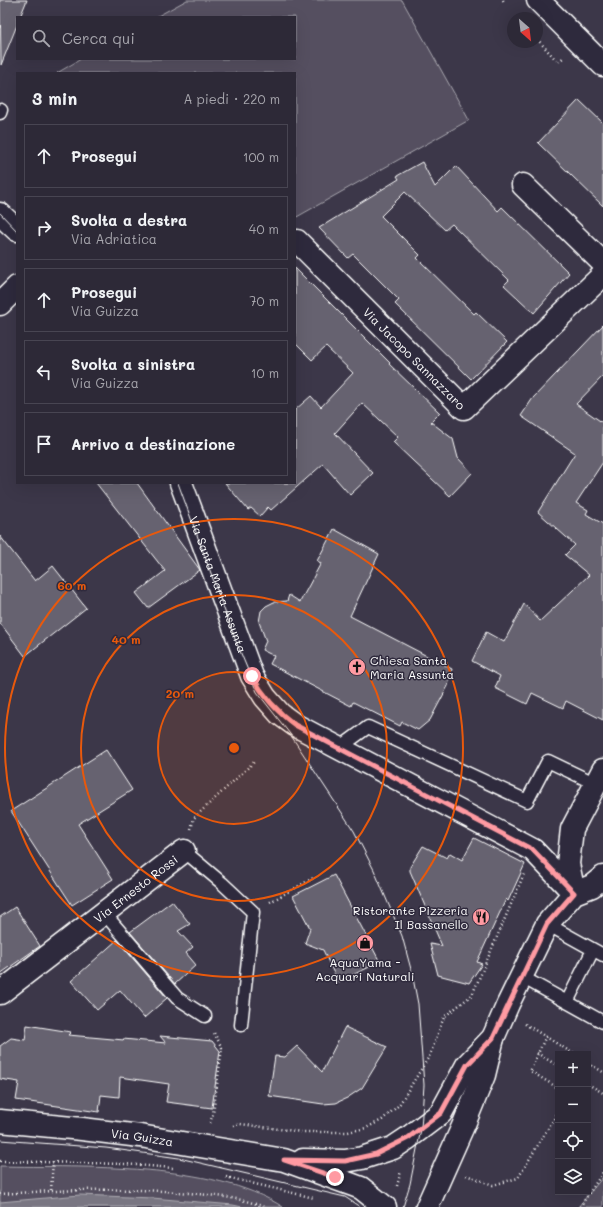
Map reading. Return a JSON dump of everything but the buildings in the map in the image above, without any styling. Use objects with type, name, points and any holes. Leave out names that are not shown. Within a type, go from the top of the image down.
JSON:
[{"type":"street","points":[[538,0],[603,65]]},
{"type":"street","points":[[523,185],[603,263]]},
{"type":"street","points":[[0,214],[16,229]]},
{"type":"street","name":"Via Jacopo Sannazzaro","points":[[297,242],[464,408],[603,275]]},
{"type":"street","points":[[0,304],[16,288]]},
{"type":"street","name":"Via Santa Maria Assunta","points":[[181,484],[241,648],[260,691],[280,714],[295,725],[338,749],[533,850],[574,893]]},
{"type":"street","points":[[574,893],[568,864],[572,829],[599,777]]},
{"type":"street","name":"Via Ernesto Rossi","points":[[0,993],[184,851]]},
{"type":"street","points":[[427,1207],[484,1075],[493,1038],[547,924],[574,893],[592,886],[603,877]]},
{"type":"street","name":"Via Guizza","points":[[0,1122],[132,1136],[284,1160],[345,1161],[376,1154],[398,1144],[441,1113],[467,1065],[493,1038]]},
{"type":"street","name":"Via Guizza","points":[[284,1160],[361,1188],[385,1207]]},
{"type":"lane","points":[[338,749],[368,727],[527,801],[548,761],[599,777]]},
{"type":"lane","name":"Via Ernesto Rossi","points":[[184,851],[253,912],[241,1025]]},
{"type":"lane","points":[[104,913],[177,998],[205,1016]]},
{"type":"lane","points":[[547,924],[598,952],[567,1002]]},
{"type":"lane","points":[[522,977],[603,1022]]},
{"type":"path","points":[[543,46],[558,62],[568,54]]},
{"type":"path","points":[[184,851],[194,818],[254,762]]},
{"type":"path","points":[[227,1127],[240,1124],[302,1132],[348,1132],[366,1128],[382,1120],[399,1105],[430,1055],[444,1017],[472,995],[526,869]]},
{"type":"path","points":[[283,895],[313,878]]},
{"type":"path","points":[[205,1016],[222,1048],[213,1114],[209,1125]]},
{"type":"path","points":[[526,1024],[569,1051]]},
{"type":"path","points":[[546,1036],[530,1071],[556,1087]]},
{"type":"path","points":[[537,1053],[555,1064]]},
{"type":"path","points":[[591,1065],[603,1072]]},
{"type":"path","points":[[591,1086],[603,1092]]},
{"type":"path","points":[[460,1173],[493,1185],[518,1178],[555,1117]]},
{"type":"path","points":[[0,1161],[53,1161],[124,1164],[180,1169]]},
{"type":"path","points":[[51,1190],[53,1161]]},
{"type":"path","points":[[396,1188],[402,1169]]},
{"type":"path","points":[[580,1207],[603,1172]]},
{"type":"path","points":[[219,1176],[315,1199]]},
{"type":"path","points":[[0,1194],[84,1189],[154,1190],[248,1200],[264,1207]]},
{"type":"shaded area","points":[[187,0],[402,0],[469,120],[296,217],[296,72],[59,72],[79,60],[296,60],[296,16],[158,16]]},
{"type":"shaded area","points":[[0,1166],[107,1168],[184,1174],[220,1181],[254,1192],[283,1207],[0,1207]]},
{"type":"shaded area","points":[[603,1177],[603,1207],[578,1207],[588,1195],[591,1195],[591,1191]]},
{"type":"shaded area","points":[[80,1195],[152,1198],[242,1207],[0,1207],[0,1202]]},
{"type":"tram line","points":[[0,213],[16,230]]},
{"type":"tram line","points":[[178,484],[235,639],[257,692],[290,734],[354,831],[374,870],[402,936],[412,973],[418,1004],[424,1085],[421,1129],[410,1184],[403,1207]]},
{"type":"tram line","points":[[0,1140],[106,1148],[179,1158],[345,1197],[360,1207]]},
{"type":"place","name":"Chiesa Santa Maria Assunta","points":[[357,667]]},
{"type":"place","name":"Ristorante Pizzeria Il Bassanello","points":[[481,917]]},
{"type":"place","name":"AquaYama - Acquari Naturali","points":[[365,943]]},
{"type":"route","points":[[252,676],[265,698],[280,714],[295,725],[533,850],[574,893],[547,924],[493,1038],[467,1065],[441,1113],[408,1138],[392,1148],[376,1154],[345,1161],[284,1160],[335,1177]]}]
